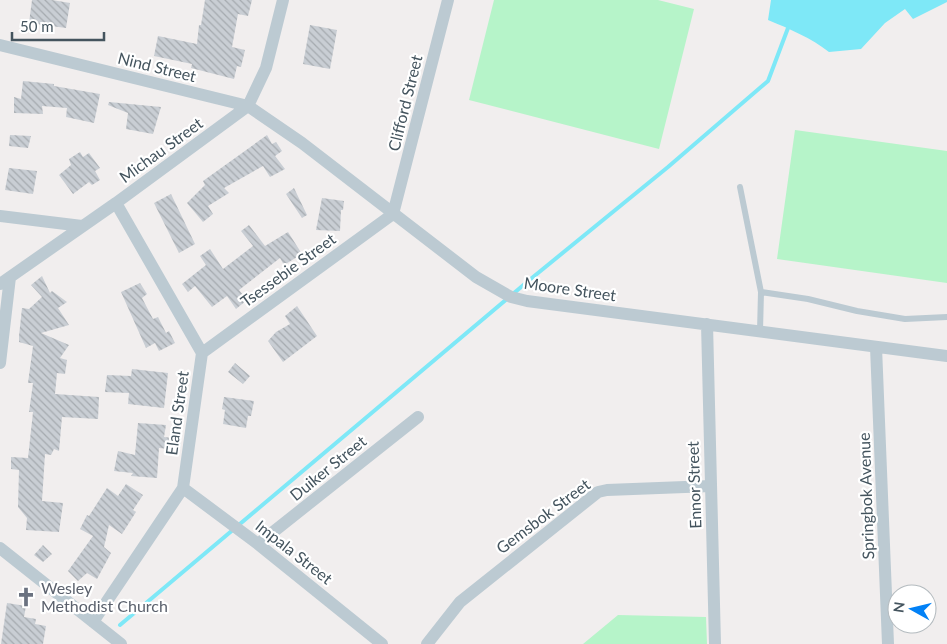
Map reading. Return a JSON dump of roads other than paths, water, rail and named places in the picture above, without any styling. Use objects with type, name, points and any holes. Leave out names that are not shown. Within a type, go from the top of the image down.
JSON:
[{"type":"street","name":"Michau Street","points":[[5,280],[116,203],[248,106],[266,68],[283,0]]},
{"type":"street","name":"Clifford Street","points":[[394,214],[448,0]]},
{"type":"street","name":"Nind Street","points":[[0,45],[248,106]]},
{"type":"street","name":"Moore Street","points":[[248,106],[302,143],[476,277],[512,297],[527,301],[947,356]]},
{"type":"street","name":"Eland Street","points":[[93,622],[183,488],[202,353],[116,203]]},
{"type":"street","name":"Tsessebie Street","points":[[202,353],[394,214]]},
{"type":"street","points":[[0,216],[82,226]]},
{"type":"street","points":[[0,363],[5,280]]},
{"type":"street","name":"Ennor Street","points":[[706,324],[715,644]]},
{"type":"street","name":"Springbok Avenue","points":[[876,347],[888,644]]},
{"type":"street","name":"Duiker Street","points":[[258,544],[418,417]]},
{"type":"street","name":"Gemsbok Street","points":[[427,644],[460,602],[598,492],[607,490],[711,486]]},
{"type":"street","name":"Impala Street","points":[[183,488],[258,544],[382,644]]},
{"type":"street","points":[[0,548],[120,644]]},
{"type":"lane","points":[[740,187],[761,292],[760,332]]},
{"type":"lane","points":[[761,292],[808,299],[905,320],[947,317]]},
{"type":"water","points":[[771,0],[947,0],[947,2],[913,19],[905,9],[885,23],[861,49],[829,52],[808,38],[768,20]]},
{"type":"waterway","points":[[120,625],[527,282],[668,167],[768,81],[788,28]]},
{"type":"place","name":"Wesley Methodist Church","points":[[26,597]]}]
